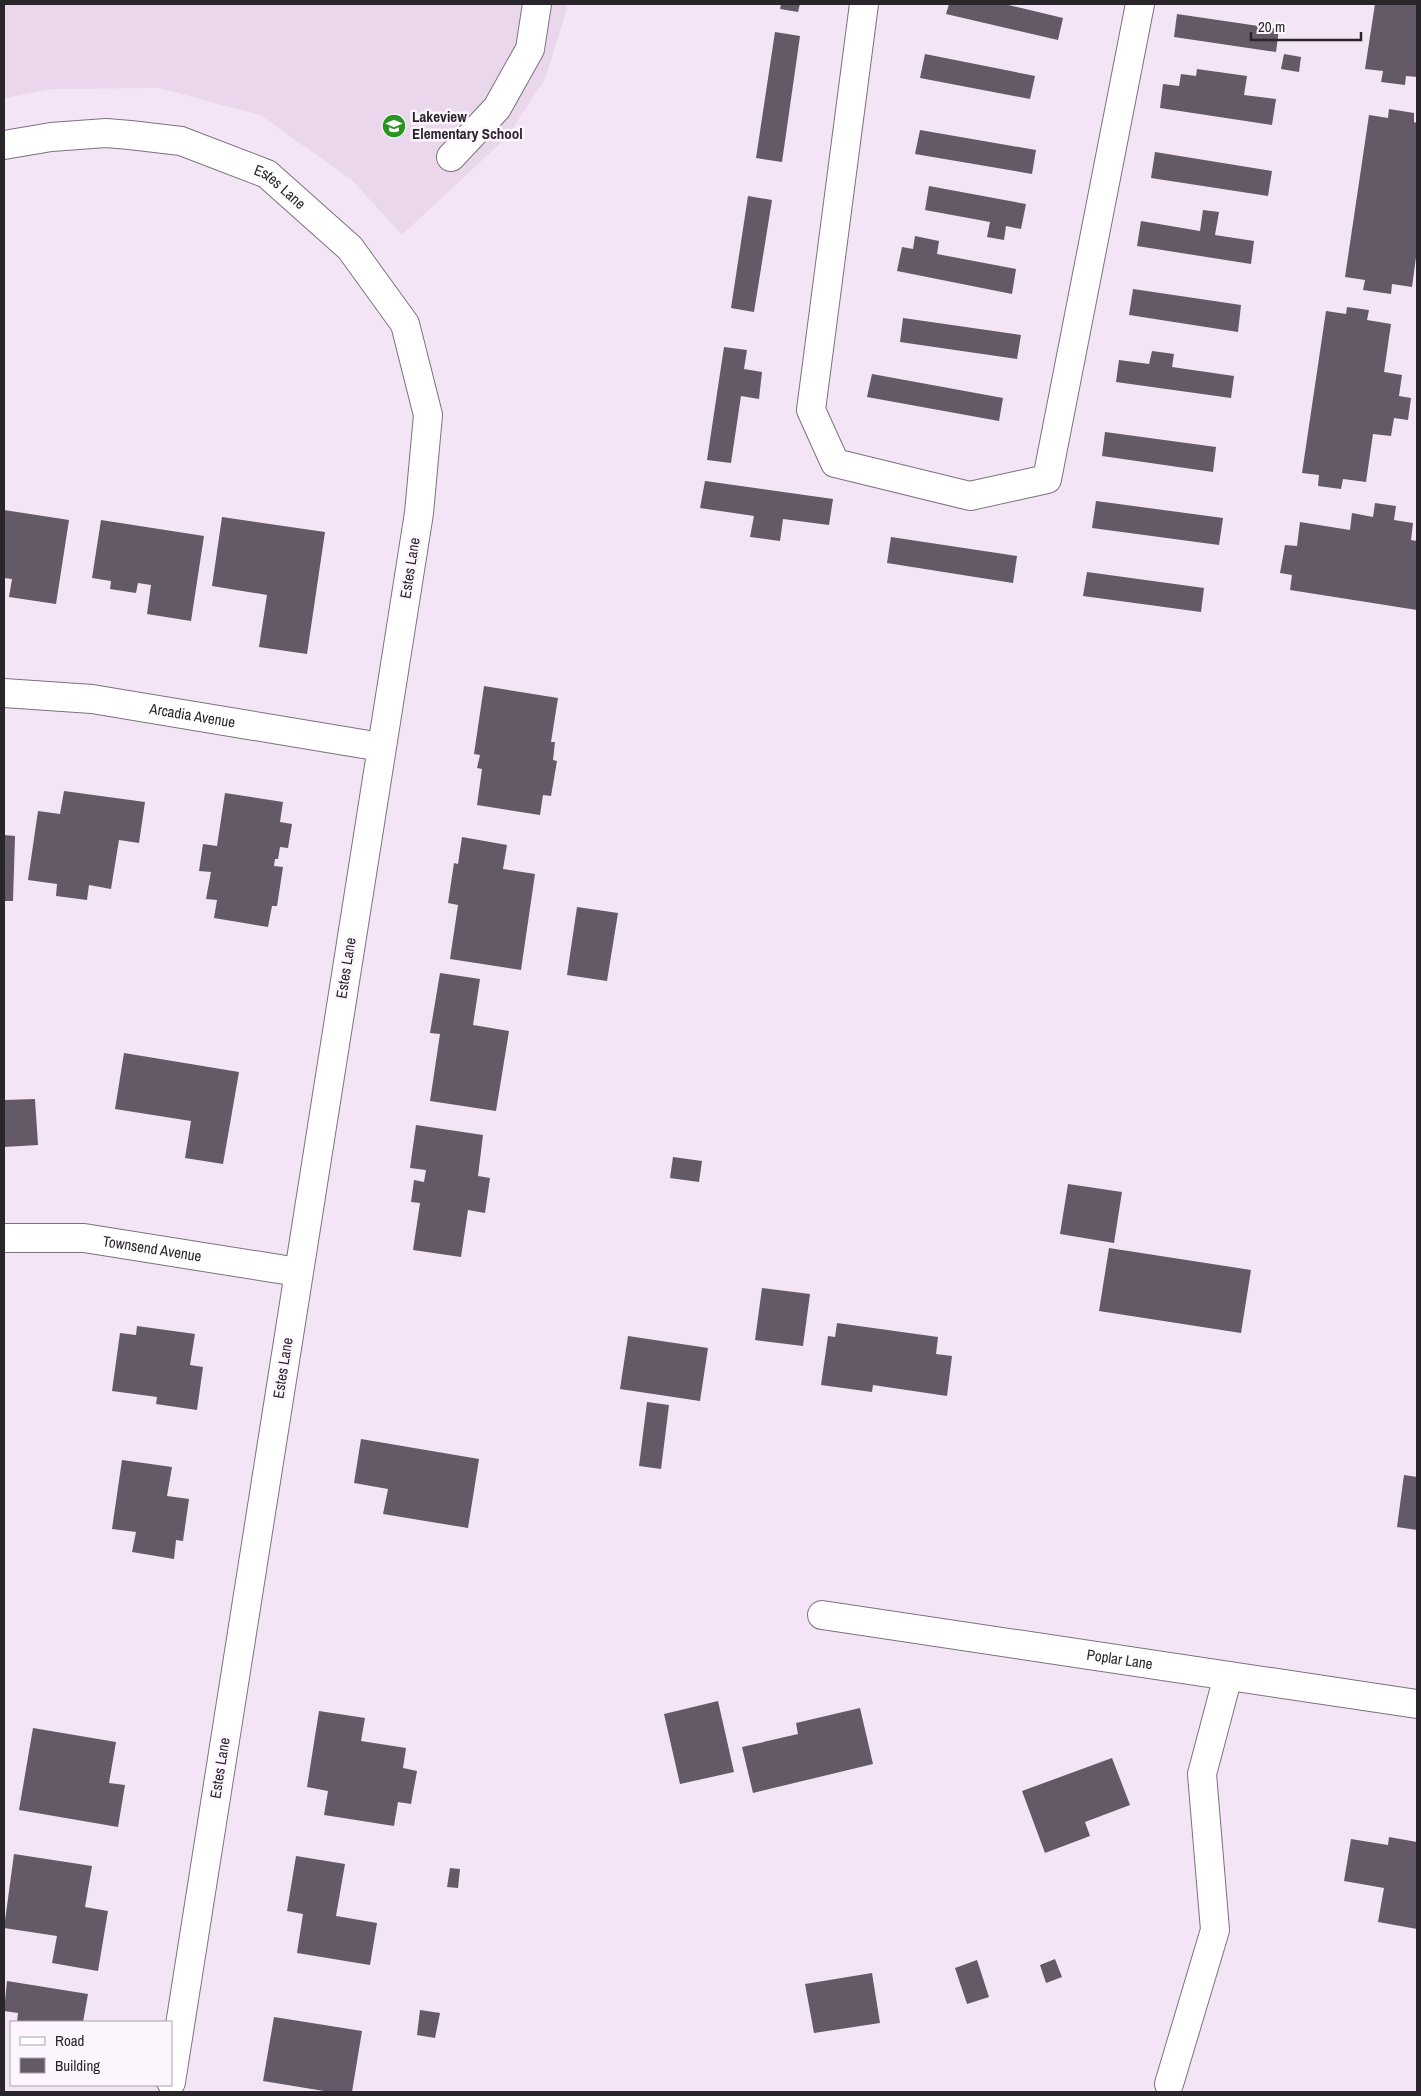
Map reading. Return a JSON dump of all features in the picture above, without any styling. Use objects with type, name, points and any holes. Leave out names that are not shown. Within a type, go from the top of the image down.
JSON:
[{"type":"street","points":[[451,157],[497,108],[530,48],[537,4]]},
{"type":"street","points":[[864,4],[810,410],[835,463],[970,496],[1047,480],[1140,4]]},
{"type":"street","name":"Estes Lane","points":[[4,145],[106,133],[130,134],[181,141],[267,174],[350,248],[404,324],[428,415],[419,513],[172,2077]]},
{"type":"street","name":"Arcadia Avenue","points":[[4,693],[92,699],[381,746]]},
{"type":"street","name":"Townsend Avenue","points":[[4,1238],[84,1238],[298,1272]]},
{"type":"street","name":"Poplar Lane","points":[[822,1615],[1417,1704]]},
{"type":"street","points":[[1169,2084],[1215,1930],[1202,1774],[1228,1676]]},
{"type":"shaded area","name":"Lakeview Elementary School","points":[[4,4],[567,4],[567,9],[545,79],[507,137],[402,235],[352,180],[260,115],[159,88],[52,89],[4,98]]},
{"type":"building","points":[[781,4],[800,4],[798,12],[780,9]]},
{"type":"building","points":[[949,4],[1004,4],[1063,18],[1058,40],[946,14]]},
{"type":"building","points":[[1375,4],[1417,4],[1417,77],[1406,76],[1405,85],[1381,82],[1383,71],[1365,69]]},
{"type":"building","points":[[1177,14],[1279,29],[1276,52],[1174,37]]},
{"type":"building","points":[[775,32],[800,36],[782,162],[756,158]]},
{"type":"building","points":[[925,54],[1035,76],[1030,99],[920,78]]},
{"type":"building","points":[[1284,54],[1301,57],[1299,72],[1281,69]]},
{"type":"building","points":[[1197,69],[1247,76],[1244,95],[1276,99],[1272,125],[1160,108],[1163,84],[1179,86],[1181,74],[1196,76]]},
{"type":"building","points":[[1389,109],[1414,113],[1414,122],[1417,123],[1417,250],[1412,287],[1392,284],[1391,294],[1363,290],[1365,280],[1345,277],[1369,115],[1388,118]]},
{"type":"building","points":[[920,130],[1036,150],[1032,174],[915,154]]},
{"type":"building","points":[[1155,152],[1272,171],[1268,196],[1151,178]]},
{"type":"building","points":[[929,186],[1026,204],[1021,229],[1006,226],[1004,240],[987,237],[990,222],[925,210]]},
{"type":"building","points":[[748,196],[772,200],[754,312],[731,308]]},
{"type":"building","points":[[1203,210],[1219,212],[1215,235],[1254,241],[1251,264],[1137,246],[1141,221],[1200,231]]},
{"type":"building","points":[[915,236],[939,241],[937,254],[1016,269],[1012,294],[897,271],[902,247],[913,249]]},
{"type":"building","points":[[1133,289],[1241,305],[1238,332],[1129,315]]},
{"type":"building","points":[[1347,307],[1369,310],[1367,320],[1391,324],[1384,372],[1402,375],[1399,396],[1411,398],[1408,420],[1394,418],[1391,436],[1373,434],[1366,482],[1343,479],[1341,489],[1318,486],[1319,475],[1302,473],[1326,311],[1346,314]]},
{"type":"building","points":[[903,318],[1021,335],[1017,359],[900,342]]},
{"type":"building","points":[[724,347],[747,350],[744,369],[762,372],[759,399],[741,396],[731,463],[707,460]]},
{"type":"building","points":[[1152,351],[1174,354],[1172,367],[1234,376],[1231,398],[1116,382],[1119,360],[1149,364]]},
{"type":"building","points":[[872,374],[1003,398],[999,421],[867,397]]},
{"type":"building","points":[[1105,432],[1216,447],[1213,472],[1102,456]]},
{"type":"building","points":[[705,481],[833,499],[829,525],[783,519],[780,541],[750,537],[754,516],[700,508]]},
{"type":"building","points":[[1096,501],[1223,518],[1219,545],[1092,528]]},
{"type":"building","points":[[1375,503],[1396,506],[1394,520],[1413,523],[1411,540],[1417,541],[1417,610],[1290,590],[1292,575],[1280,573],[1285,545],[1297,546],[1300,522],[1350,530],[1352,513],[1373,517]]},
{"type":"building","points":[[4,510],[69,520],[56,604],[9,597],[12,579],[4,578]]},
{"type":"building","points":[[222,517],[325,532],[307,654],[259,647],[267,595],[212,586]]},
{"type":"building","points":[[101,520],[204,536],[191,621],[147,614],[151,585],[138,583],[136,593],[110,589],[111,581],[92,578]]},
{"type":"building","points":[[891,537],[1017,556],[1013,583],[887,563]]},
{"type":"building","points":[[1087,572],[1204,588],[1201,612],[1083,596]]},
{"type":"building","points":[[484,686],[558,698],[551,742],[555,742],[553,760],[557,761],[551,796],[543,795],[540,815],[477,805],[482,769],[477,768],[480,755],[474,754]]},
{"type":"building","points":[[64,791],[145,802],[139,843],[119,840],[111,889],[89,885],[87,900],[56,896],[57,884],[28,880],[38,811],[60,814]]},
{"type":"building","points":[[225,793],[283,802],[280,822],[292,824],[288,848],[280,847],[278,859],[275,859],[274,866],[283,867],[277,906],[272,906],[268,927],[214,918],[217,900],[206,899],[211,872],[199,871],[203,844],[217,846]]},
{"type":"building","points":[[4,835],[15,836],[13,901],[4,901]]},
{"type":"building","points":[[462,837],[507,845],[503,869],[535,874],[521,970],[450,959],[458,905],[448,903],[454,863],[458,864]]},
{"type":"building","points":[[577,907],[618,913],[607,981],[567,975]]},
{"type":"building","points":[[440,973],[480,979],[473,1025],[509,1031],[496,1111],[430,1101],[440,1034],[430,1033]]},
{"type":"building","points":[[124,1053],[239,1072],[223,1164],[185,1158],[191,1121],[115,1109]]},
{"type":"building","points":[[35,1099],[38,1145],[4,1147],[4,1100]]},
{"type":"building","points":[[416,1125],[483,1135],[478,1176],[490,1178],[485,1213],[468,1210],[461,1257],[413,1250],[420,1203],[411,1202],[414,1180],[424,1182],[426,1170],[410,1168]]},
{"type":"building","points":[[673,1157],[702,1161],[699,1182],[670,1178]]},
{"type":"building","points":[[1068,1184],[1122,1192],[1114,1243],[1060,1234]]},
{"type":"building","points":[[1109,1248],[1251,1270],[1241,1333],[1099,1311]]},
{"type":"building","points":[[762,1288],[810,1294],[803,1346],[755,1340]]},
{"type":"building","points":[[837,1323],[938,1337],[936,1354],[952,1356],[947,1396],[873,1385],[872,1392],[821,1385],[828,1336],[835,1337]]},
{"type":"building","points":[[137,1326],[195,1334],[190,1365],[203,1367],[197,1410],[156,1404],[157,1397],[112,1391],[120,1333],[136,1335]]},
{"type":"building","points":[[628,1336],[708,1348],[700,1401],[620,1389]]},
{"type":"building","points":[[647,1402],[669,1405],[661,1469],[639,1466]]},
{"type":"building","points":[[361,1439],[479,1459],[468,1528],[383,1514],[388,1489],[354,1483]]},
{"type":"building","points":[[122,1460],[172,1467],[167,1496],[189,1499],[183,1541],[176,1540],[174,1559],[132,1552],[136,1532],[112,1529]]},
{"type":"building","points":[[1404,1475],[1417,1477],[1417,1530],[1397,1527]]},
{"type":"building","points":[[718,1701],[734,1772],[680,1784],[664,1714]]},
{"type":"building","points":[[860,1708],[873,1764],[753,1793],[742,1747],[798,1734],[796,1723]]},
{"type":"building","points":[[319,1711],[365,1718],[361,1741],[406,1748],[403,1768],[417,1771],[411,1804],[398,1802],[394,1826],[324,1815],[328,1791],[307,1787]]},
{"type":"building","points":[[33,1728],[116,1742],[109,1783],[125,1785],[118,1827],[19,1810]]},
{"type":"building","points":[[1112,1758],[1130,1805],[1085,1822],[1090,1836],[1045,1853],[1022,1791]]},
{"type":"building","points":[[1389,1837],[1417,1842],[1417,1929],[1378,1922],[1384,1888],[1344,1881],[1351,1839],[1388,1845]]},
{"type":"building","points":[[14,1854],[92,1866],[85,1907],[108,1911],[98,1971],[52,1963],[57,1936],[4,1928]]},
{"type":"building","points":[[296,1856],[345,1864],[336,1916],[377,1923],[370,1965],[297,1953],[303,1914],[287,1911]]},
{"type":"building","points":[[450,1868],[460,1869],[458,1888],[447,1887]]},
{"type":"building","points":[[1055,1959],[1062,1977],[1046,1983],[1040,1965]]},
{"type":"building","points":[[977,1960],[989,1997],[967,2004],[955,1968]]},
{"type":"building","points":[[872,1973],[880,2023],[814,2033],[805,1984]]},
{"type":"building","points":[[7,1981],[88,1994],[83,2021],[17,2021],[18,2013],[4,2011]]},
{"type":"building","points":[[420,2010],[440,2013],[435,2038],[417,2035]]},
{"type":"building","points":[[274,2017],[362,2031],[352,2092],[330,2092],[263,2081]]},
{"type":"place","name":"Lakeview Elementary School","points":[[394,126]]}]
